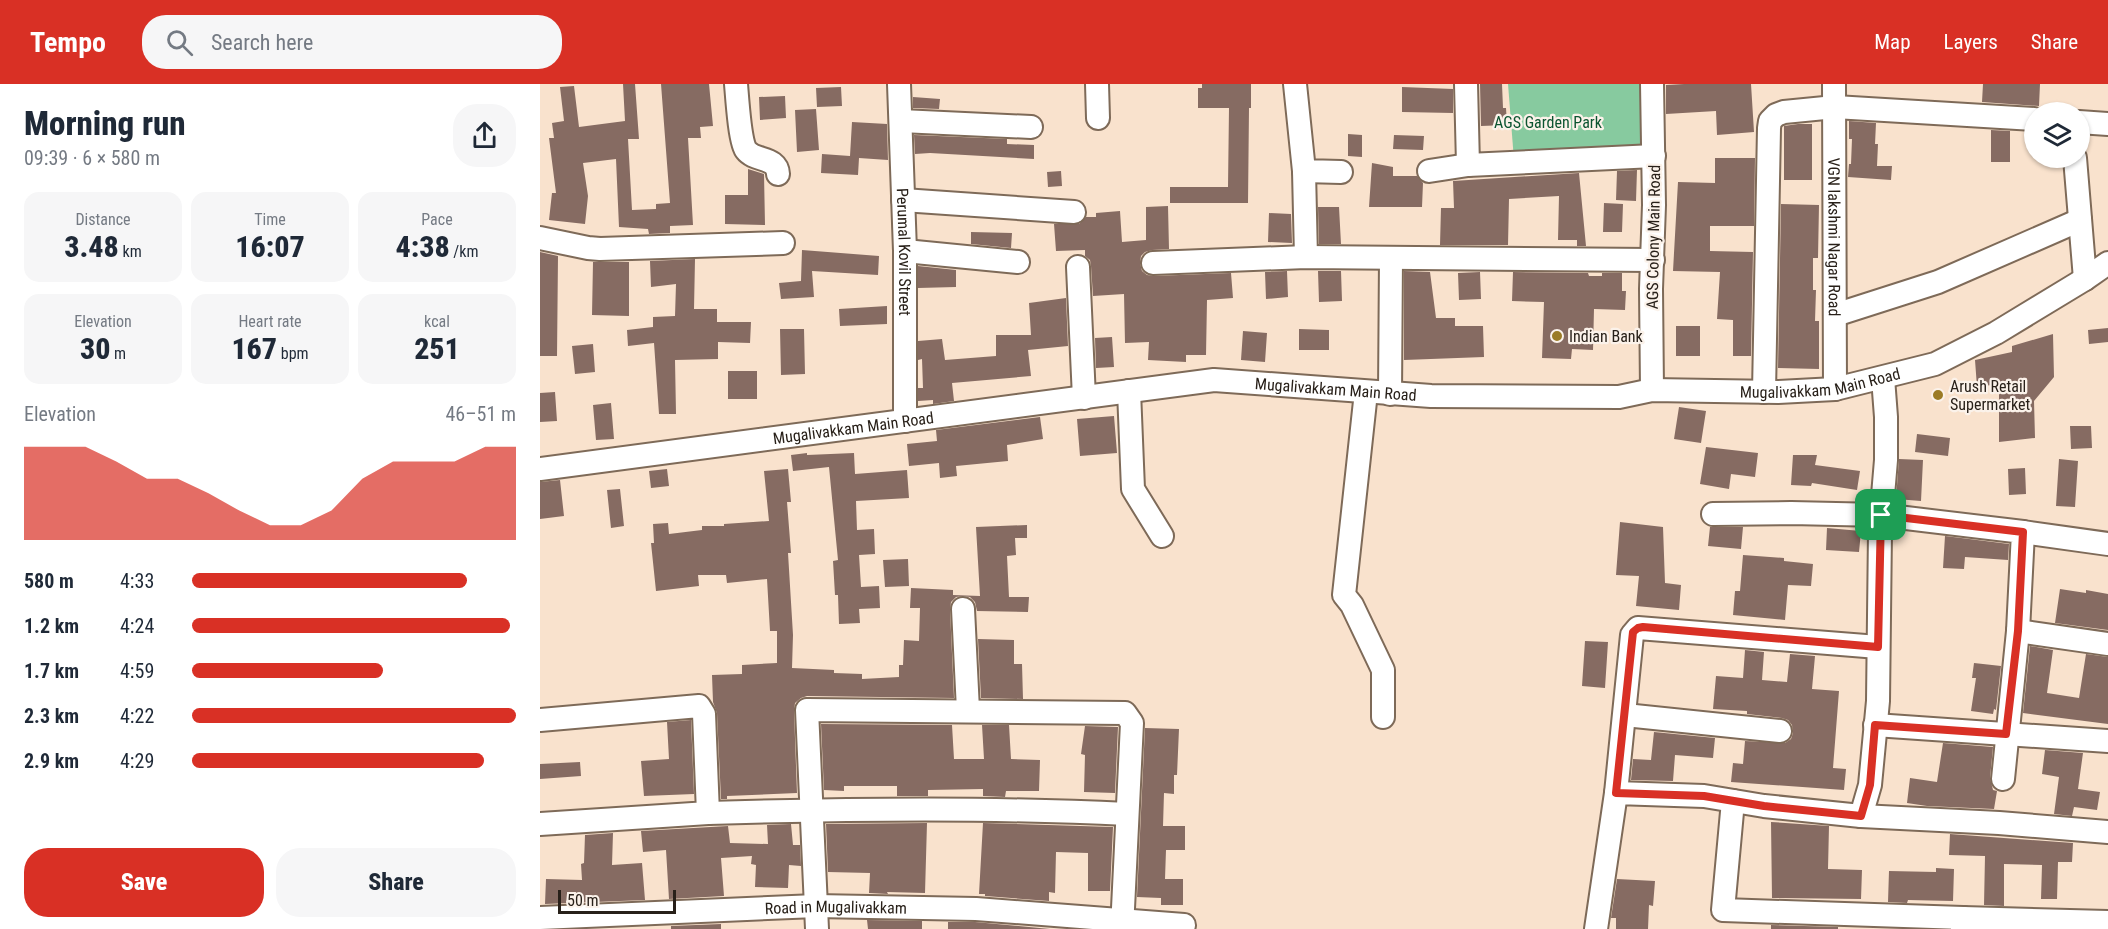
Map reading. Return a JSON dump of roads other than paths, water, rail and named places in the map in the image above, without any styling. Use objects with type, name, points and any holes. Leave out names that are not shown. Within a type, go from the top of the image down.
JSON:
[{"type":"street","points":[[736,84],[743,147],[752,155],[774,163],[778,174]]},
{"type":"street","name":"Perumal Kovil Street","points":[[899,84],[905,251],[905,421]]},
{"type":"street","points":[[1097,84],[1098,118]]},
{"type":"street","points":[[1295,84],[1304,171],[1306,257]]},
{"type":"street","points":[[1466,84],[1468,165]]},
{"type":"street","name":"AGS Colony Main Road","points":[[1652,84],[1654,156],[1651,289],[1652,390]]},
{"type":"street","name":"VGN lakshmi Nagar Road","points":[[1834,84],[1835,389]]},
{"type":"street","points":[[1764,392],[1770,121],[1776,115],[1784,112],[1835,107],[2024,118]]},
{"type":"street","points":[[900,121],[1031,127]]},
{"type":"street","points":[[2090,123],[2108,124]]},
{"type":"street","points":[[1429,171],[1468,165],[1654,156]]},
{"type":"street","points":[[2076,168],[2085,279]]},
{"type":"street","points":[[1304,171],[1341,172]]},
{"type":"street","points":[[903,200],[1074,212]]},
{"type":"street","points":[[1835,315],[1938,282],[2080,220]]},
{"type":"street","points":[[540,238],[588,249],[783,243]]},
{"type":"street","points":[[905,251],[1018,262]]},
{"type":"street","points":[[1153,263],[1306,257],[1653,260]]},
{"type":"street","points":[[1390,394],[1391,258]]},
{"type":"street","name":"Mugalivakkam Main Road","points":[[540,469],[1214,380],[1390,394],[1619,397],[1652,390],[1764,392],[1835,389],[1935,364],[1996,333],[2108,263]]},
{"type":"street","points":[[1078,267],[1084,398]]},
{"type":"street","points":[[1861,816],[1870,785],[1875,725],[1886,417],[1883,378]]},
{"type":"street","points":[[1129,392],[1133,489],[1162,536]]},
{"type":"street","points":[[1366,393],[1344,595],[1352,605],[1383,670],[1383,717]]},
{"type":"street","points":[[1713,514],[1881,515],[2108,544]]},
{"type":"street","points":[[2003,778],[2018,631],[2023,532]]},
{"type":"street","points":[[963,609],[968,710]]},
{"type":"street","points":[[1596,929],[1616,793],[1632,635],[1638,628],[1878,647]]},
{"type":"street","points":[[2018,631],[2108,644]]},
{"type":"street","points":[[540,720],[699,706],[704,714],[708,813]]},
{"type":"street","points":[[817,929],[807,710],[1125,713],[1132,723],[1122,924]]},
{"type":"street","points":[[1625,716],[1780,731]]},
{"type":"street","points":[[1875,725],[2108,741]]},
{"type":"street","points":[[1616,793],[1704,796],[1802,811],[2108,832]]},
{"type":"street","points":[[1733,801],[1723,910],[1962,923],[2108,922]]},
{"type":"street","points":[[540,824],[708,813],[811,810],[1062,811],[1127,814]]},
{"type":"street","name":"Road in Mugalivakkam","points":[[540,918],[816,906],[976,919],[1184,925]]},
{"type":"place","name":"Indian Bank","points":[[1557,336]]},
{"type":"place","name":"Arush Retail Supermarket","points":[[1938,395]]},
{"type":"park label","name":"AGS Garden Park","points":[[1548,122]]}]
